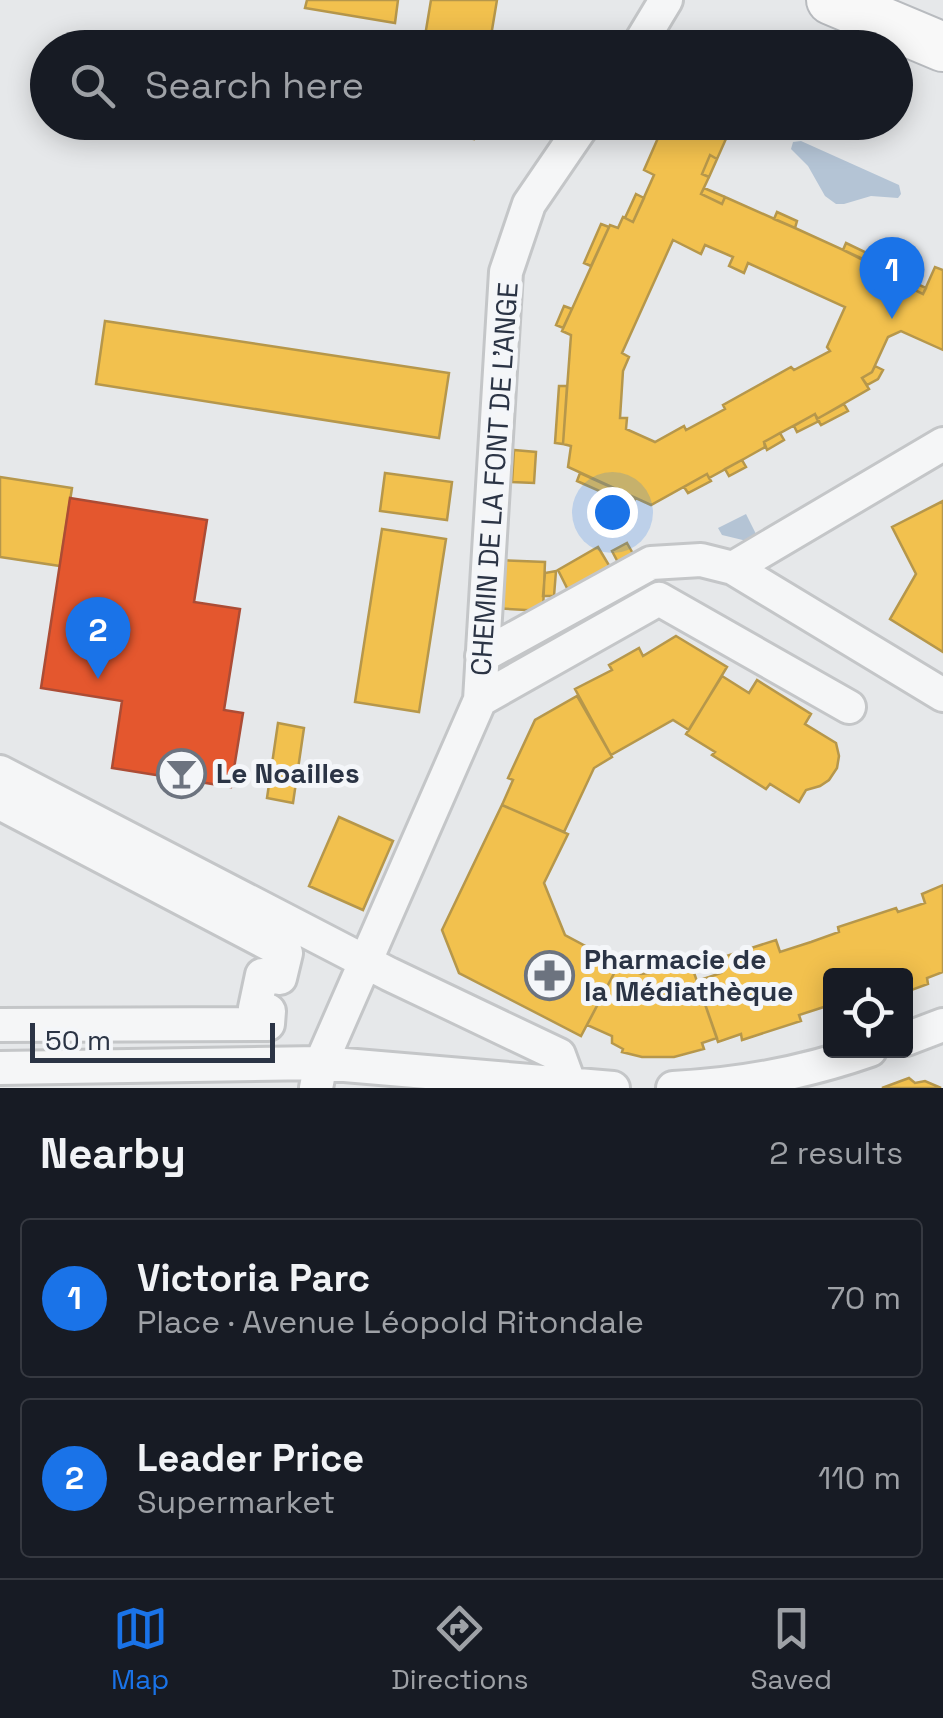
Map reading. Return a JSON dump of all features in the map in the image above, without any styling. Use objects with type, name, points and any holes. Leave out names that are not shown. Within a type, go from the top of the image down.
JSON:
[{"type":"highway","points":[[831,0],[902,30]]},
{"type":"highway","points":[[913,34],[943,47]]},
{"type":"street","points":[[648,30],[666,0]]},
{"type":"street","name":"CHEMIN DE LA FONT DE L'ANGE","points":[[319,1076],[480,700],[506,272],[529,204],[573,140]]},
{"type":"street","points":[[732,568],[943,444]]},
{"type":"street","points":[[482,656],[651,563],[701,560],[732,568],[943,695]]},
{"type":"street","points":[[480,700],[658,599],[849,707]]},
{"type":"street","points":[[0,772],[232,895],[559,1055],[570,1084]]},
{"type":"street","points":[[0,803],[286,954],[280,978],[262,975],[255,1008],[269,1011],[268,1024],[0,1026]]},
{"type":"street","points":[[913,1036],[943,1025]]},
{"type":"street","points":[[673,1088],[748,1085],[842,1058]]},
{"type":"street","points":[[0,1068],[613,1088]]},
{"type":"water","points":[[801,141],[899,185],[901,194],[898,198],[871,196],[836,204],[825,196],[808,166],[791,149],[793,142]]},
{"type":"water","points":[[746,514],[758,538],[751,542],[722,535],[718,528]]},
{"type":"building: Homes","points":[[307,0],[398,0],[395,23],[305,8]]},
{"type":"building: Homes","points":[[431,0],[497,0],[492,30],[426,30]]},
{"type":"building: Homes","points":[[657,140],[725,140],[717,159],[710,155],[702,174],[709,177],[701,194],[722,204],[725,197],[795,228],[907,279],[904,285],[923,294],[935,267],[943,270],[943,350],[901,331],[888,337],[872,372],[862,378],[869,389],[817,419],[815,414],[764,442],[765,447],[709,478],[707,474],[651,505],[568,467],[571,446],[563,444],[571,335],[562,331],[610,225],[618,228],[623,217],[633,222],[654,175],[644,170]],"holes":[[[673,240],[701,254],[705,245],[733,257],[729,266],[744,273],[748,263],[845,307],[827,347],[830,351],[794,370],[791,367],[723,405],[725,409],[655,442],[626,429],[627,418],[620,418],[623,371],[629,357],[622,353]]]},
{"type":"building: Homes","points":[[710,155],[717,159],[709,177],[702,174]]},
{"type":"building: Homes","points":[[704,188],[725,197],[722,204],[701,194]]},
{"type":"building: Homes","points":[[636,194],[644,198],[633,222],[625,218]]},
{"type":"building: Homes","points":[[777,212],[797,221],[795,228],[774,219]]},
{"type":"building: Homes","points":[[601,224],[609,227],[591,266],[584,263]]},
{"type":"building: Homes","points":[[846,243],[867,253],[863,260],[843,250]]},
{"type":"building: Homes","points":[[907,279],[926,288],[923,294],[904,285]]},
{"type":"building: Homes","points":[[564,306],[572,309],[563,328],[556,325]]},
{"type":"building: Homes","points":[[105,321],[449,373],[439,438],[96,384]]},
{"type":"building: Homes","points":[[875,366],[883,370],[878,379],[867,385],[862,378]]},
{"type":"building: Homes","points":[[559,386],[567,386],[563,444],[555,443]]},
{"type":"building: Homes","points":[[844,404],[848,411],[821,425],[817,419]]},
{"type":"building: Homes","points":[[815,414],[819,421],[797,432],[794,426]]},
{"type":"building: Homes","points":[[780,433],[784,440],[767,450],[764,442]]},
{"type":"building: Homes","points":[[514,450],[536,452],[534,483],[512,482]]},
{"type":"building: Homes","points":[[742,460],[746,467],[729,476],[725,469]]},
{"type":"building: Homes","points":[[385,473],[452,482],[447,520],[380,511]]},
{"type":"building: Homes","points":[[580,473],[635,498],[633,506],[577,481]]},
{"type":"building: Homes","points":[[707,474],[711,481],[688,493],[684,487]]},
{"type":"building: Homes","points":[[0,477],[72,488],[60,566],[0,557]]},
{"type":"building: Homes","points":[[943,501],[943,652],[890,619],[916,574],[892,527]]},
{"type":"building: Homes","points":[[382,529],[446,539],[419,712],[355,702]]},
{"type":"building: Homes","points":[[627,543],[636,559],[621,568],[612,551]]},
{"type":"building: Homes","points":[[598,547],[613,572],[571,596],[558,570]]},
{"type":"building: Homes","points":[[496,560],[545,562],[543,611],[493,608]]},
{"type":"building: Homes","points":[[556,571],[554,596],[543,596],[545,573]]},
{"type":"building: Homes","points":[[676,636],[727,667],[689,730],[673,720],[611,755],[575,689],[612,670],[609,665],[639,648],[643,656]]},
{"type":"building: Homes","points":[[722,676],[749,693],[757,680],[811,714],[805,724],[836,743],[837,768],[829,780],[806,790],[799,802],[770,784],[766,789],[686,734]]},
{"type":"building: Homes","points":[[577,696],[612,757],[594,768],[564,832],[502,805],[513,780],[508,778],[535,720]]},
{"type":"building: Homes","points":[[278,723],[304,728],[293,803],[267,798]]},
{"type":"building: Homes","points":[[502,805],[568,834],[544,883],[565,935],[619,964],[581,1036],[459,973],[442,930]]},
{"type":"building: Homes","points":[[339,817],[393,841],[363,910],[309,886]]},
{"type":"building: Homes","points":[[943,885],[943,972],[927,978],[928,984],[913,989],[913,968],[823,968],[823,1007],[799,1015],[801,1021],[742,1040],[741,1034],[718,1042],[697,981],[721,973],[717,959],[776,940],[780,952],[839,932],[838,927],[925,903],[922,894]]},
{"type":"building: Homes","points":[[619,964],[641,974],[649,973],[651,968],[692,967],[717,1038],[702,1043],[704,1049],[674,1057],[642,1057],[622,1052],[612,1043],[612,1036],[587,1025]]},
{"type":"building: Homes","points":[[909,1078],[915,1083],[925,1081],[941,1088],[882,1088]]},
{"type":"building: Shops","points":[[70,498],[207,520],[194,602],[240,609],[224,710],[243,713],[231,787],[112,768],[122,701],[41,688]]},
{"type":"place","name":"Victoria Parc","points":[[892,319]]},
{"type":"place","name":"Leader Price","points":[[98,679]]},
{"type":"place","name":"Le Noailles","points":[[181,773]]},
{"type":"place","name":"Pharmacie de la Médiathèque","points":[[549,975]]}]
